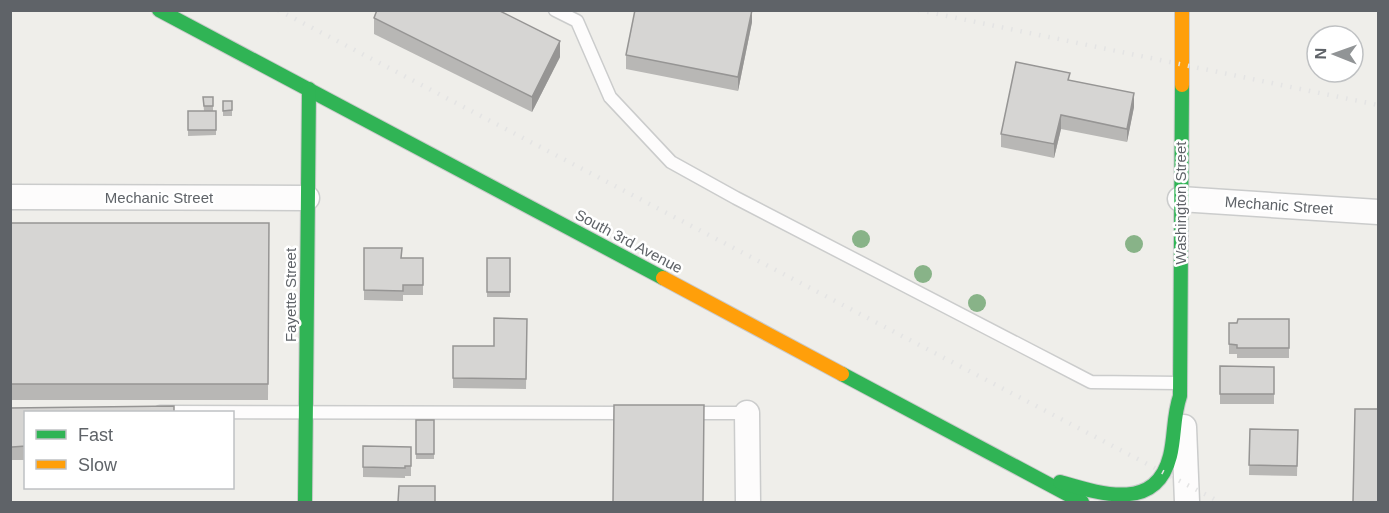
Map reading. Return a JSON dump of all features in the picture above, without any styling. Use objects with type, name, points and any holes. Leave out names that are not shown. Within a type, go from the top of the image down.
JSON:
[{"type":"main road","name":"South 3rd Avenue","points":[[159,10],[1082,502]]},
{"type":"main road","name":"Washington Street","points":[[1024,471],[1111,496],[1138,494],[1154,487],[1165,475],[1170,455],[1174,410],[1180,389],[1182,10]]},
{"type":"main road","name":"Fayette Street","points":[[305,502],[309,89]]},
{"type":"street","name":"Mechanic Street","points":[[10,197],[307,198]]},
{"type":"street","name":"Mechanic Street","points":[[1180,199],[1378,212]]},
{"type":"street","name":"Washington Street","points":[[1180,389],[1183,405],[1187,502]]},
{"type":"street","points":[[747,413],[748,502]]},
{"type":"lane","points":[[555,10],[577,21],[610,97],[671,162],[1090,382],[1180,389]]},
{"type":"lane","points":[[234,412],[641,413]]},
{"type":"lane","points":[[676,413],[747,413]]},
{"type":"building","points":[[377,10],[498,10],[560,41],[532,97],[374,18]]},
{"type":"building","points":[[635,10],[752,10],[738,77],[626,55]]},
{"type":"building","points":[[1016,62],[1070,73],[1068,80],[1134,93],[1127,129],[1061,115],[1054,144],[1001,134]]},
{"type":"building","points":[[203,97],[213,97],[213,106],[204,106]]},
{"type":"building","points":[[223,101],[232,101],[232,110],[223,111]]},
{"type":"building","points":[[188,111],[216,111],[216,130],[188,130]]},
{"type":"building","points":[[10,223],[269,223],[268,384],[10,384]]},
{"type":"building","points":[[364,248],[402,248],[401,258],[423,258],[423,285],[403,285],[403,291],[364,290]]},
{"type":"building","points":[[487,258],[510,258],[510,292],[487,292]]},
{"type":"building","points":[[494,318],[527,319],[526,379],[453,378],[453,346],[494,346]]},
{"type":"building","points":[[1238,319],[1289,319],[1289,348],[1237,348],[1237,345],[1229,344],[1229,323],[1237,323]]},
{"type":"building","points":[[1220,366],[1274,367],[1274,394],[1220,394]]},
{"type":"building","points":[[614,405],[704,405],[703,502],[613,502]]},
{"type":"building","points":[[174,406],[174,411],[24,411],[24,446],[12,447],[10,446],[10,408]]},
{"type":"building","points":[[1355,409],[1378,409],[1378,502],[1353,502]]},
{"type":"building","points":[[416,420],[434,420],[434,454],[416,454]]},
{"type":"building","points":[[1250,429],[1298,430],[1297,466],[1249,465]]},
{"type":"building","points":[[363,446],[411,447],[411,466],[405,466],[405,468],[363,467]]},
{"type":"building","points":[[399,486],[435,486],[435,502],[398,502]]},
{"type":"railway","points":[[278,10],[1220,502]]},
{"type":"railway","points":[[918,10],[1378,105]]},
{"type":"traffic: fast","points":[[159,10],[663,278]]},
{"type":"traffic: fast","points":[[1060,482],[1109,494],[1140,492],[1153,485],[1163,474],[1170,456],[1180,396],[1182,85]]},
{"type":"traffic: fast","points":[[305,502],[309,89]]},
{"type":"traffic: fast","points":[[842,374],[1082,502]]},
{"type":"traffic: slow","points":[[1182,10],[1182,85]]},
{"type":"traffic: slow","points":[[663,278],[842,374]]}]
